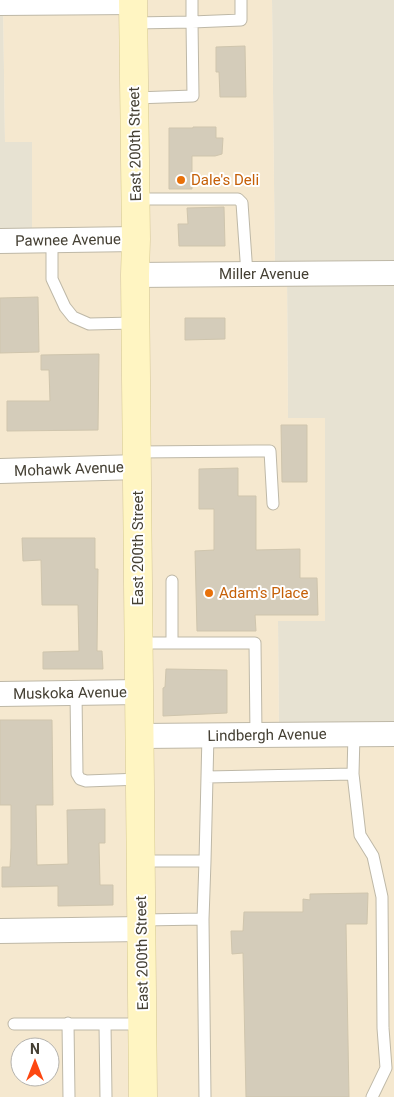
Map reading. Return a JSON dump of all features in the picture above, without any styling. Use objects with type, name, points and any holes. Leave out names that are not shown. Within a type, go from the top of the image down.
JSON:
[{"type":"street","points":[[0,4],[133,8]]},
{"type":"street","name":"East 200th Street","points":[[133,8],[136,199],[134,275],[138,460],[144,1097]]},
{"type":"street","name":"Pawnee Avenue","points":[[0,241],[136,239]]},
{"type":"street","name":"Miller Avenue","points":[[134,275],[394,273]]},
{"type":"street","name":"Mohawk Avenue","points":[[0,471],[138,460]]},
{"type":"street","name":"Muskoka Avenue","points":[[0,694],[140,692]]},
{"type":"street","name":"Lindbergh Avenue","points":[[140,736],[394,734]]},
{"type":"street","points":[[0,932],[142,925]]},
{"type":"lane","points":[[134,98],[193,96],[192,0]]},
{"type":"lane","points":[[133,8],[192,22],[241,20],[241,0]]},
{"type":"lane","points":[[136,199],[238,199],[242,203],[247,274]]},
{"type":"lane","points":[[52,240],[52,279],[65,307],[73,317],[89,324],[136,322]]},
{"type":"lane","points":[[138,460],[270,451],[273,504]]},
{"type":"lane","points":[[172,581],[172,643]]},
{"type":"lane","points":[[139,643],[255,643],[256,735]]},
{"type":"lane","points":[[76,693],[77,774],[80,779],[86,781],[140,779]]},
{"type":"lane","points":[[354,734],[353,774],[360,836],[373,856],[382,897],[383,1028],[386,1068],[372,1097]]},
{"type":"lane","points":[[205,1097],[203,919],[208,735]]},
{"type":"lane","points":[[207,777],[353,774]]},
{"type":"lane","points":[[141,861],[205,861]]},
{"type":"lane","points":[[142,925],[203,919]]},
{"type":"lane","points":[[68,1023],[68,1097]]},
{"type":"lane","points":[[14,1024],[143,1024]]},
{"type":"lane","points":[[105,1024],[106,1097]]},
{"type":"shaded area","points":[[0,0],[3,0],[5,142],[32,142],[32,240],[0,241]]},
{"type":"shaded area","points":[[3,0],[272,0],[275,273],[287,274],[288,418],[325,418],[325,621],[278,621],[279,734],[394,734],[394,1097],[0,1097],[0,241],[32,240],[32,142],[5,142]]},
{"type":"shaded area","points":[[272,0],[394,0],[394,734],[279,735],[278,621],[325,620],[325,419],[288,419],[287,274],[275,274]]},
{"type":"building","points":[[245,46],[246,97],[220,97],[219,72],[216,72],[216,47]]},
{"type":"building","points":[[216,127],[216,138],[223,138],[222,154],[215,156],[192,156],[192,189],[169,189],[169,128]]},
{"type":"building","points":[[224,207],[225,246],[179,246],[178,224],[188,224],[187,208]]},
{"type":"building","points":[[38,297],[39,352],[0,353],[0,298]]},
{"type":"building","points":[[185,318],[225,318],[225,339],[185,340]]},
{"type":"building","points":[[99,354],[98,430],[7,431],[7,401],[50,401],[49,370],[41,370],[41,355]]},
{"type":"building","points":[[281,425],[307,425],[307,482],[282,482]]},
{"type":"building","points":[[238,468],[238,496],[256,496],[256,550],[300,549],[300,578],[317,578],[318,615],[255,615],[256,631],[197,631],[195,551],[214,550],[214,509],[199,509],[199,469]]},
{"type":"building","points":[[22,538],[95,538],[95,569],[98,569],[97,651],[102,651],[103,669],[43,669],[43,652],[79,651],[78,605],[42,605],[41,560],[23,561]]},
{"type":"building","points":[[166,669],[227,670],[227,713],[163,716],[163,688],[165,687]]},
{"type":"building","points":[[0,720],[52,720],[53,805],[36,805],[37,865],[68,864],[67,810],[105,809],[105,843],[99,843],[100,885],[113,885],[113,905],[58,906],[58,886],[2,887],[2,867],[10,867],[11,805],[0,805]]},
{"type":"building","points":[[368,893],[367,924],[346,924],[349,1097],[246,1097],[243,953],[232,954],[231,931],[243,931],[244,912],[303,912],[303,899],[310,900],[310,894]]},
{"type":"place","name":"Dale's Deli","points":[[181,180]]},
{"type":"place","name":"Adam's Place","points":[[209,593]]}]
